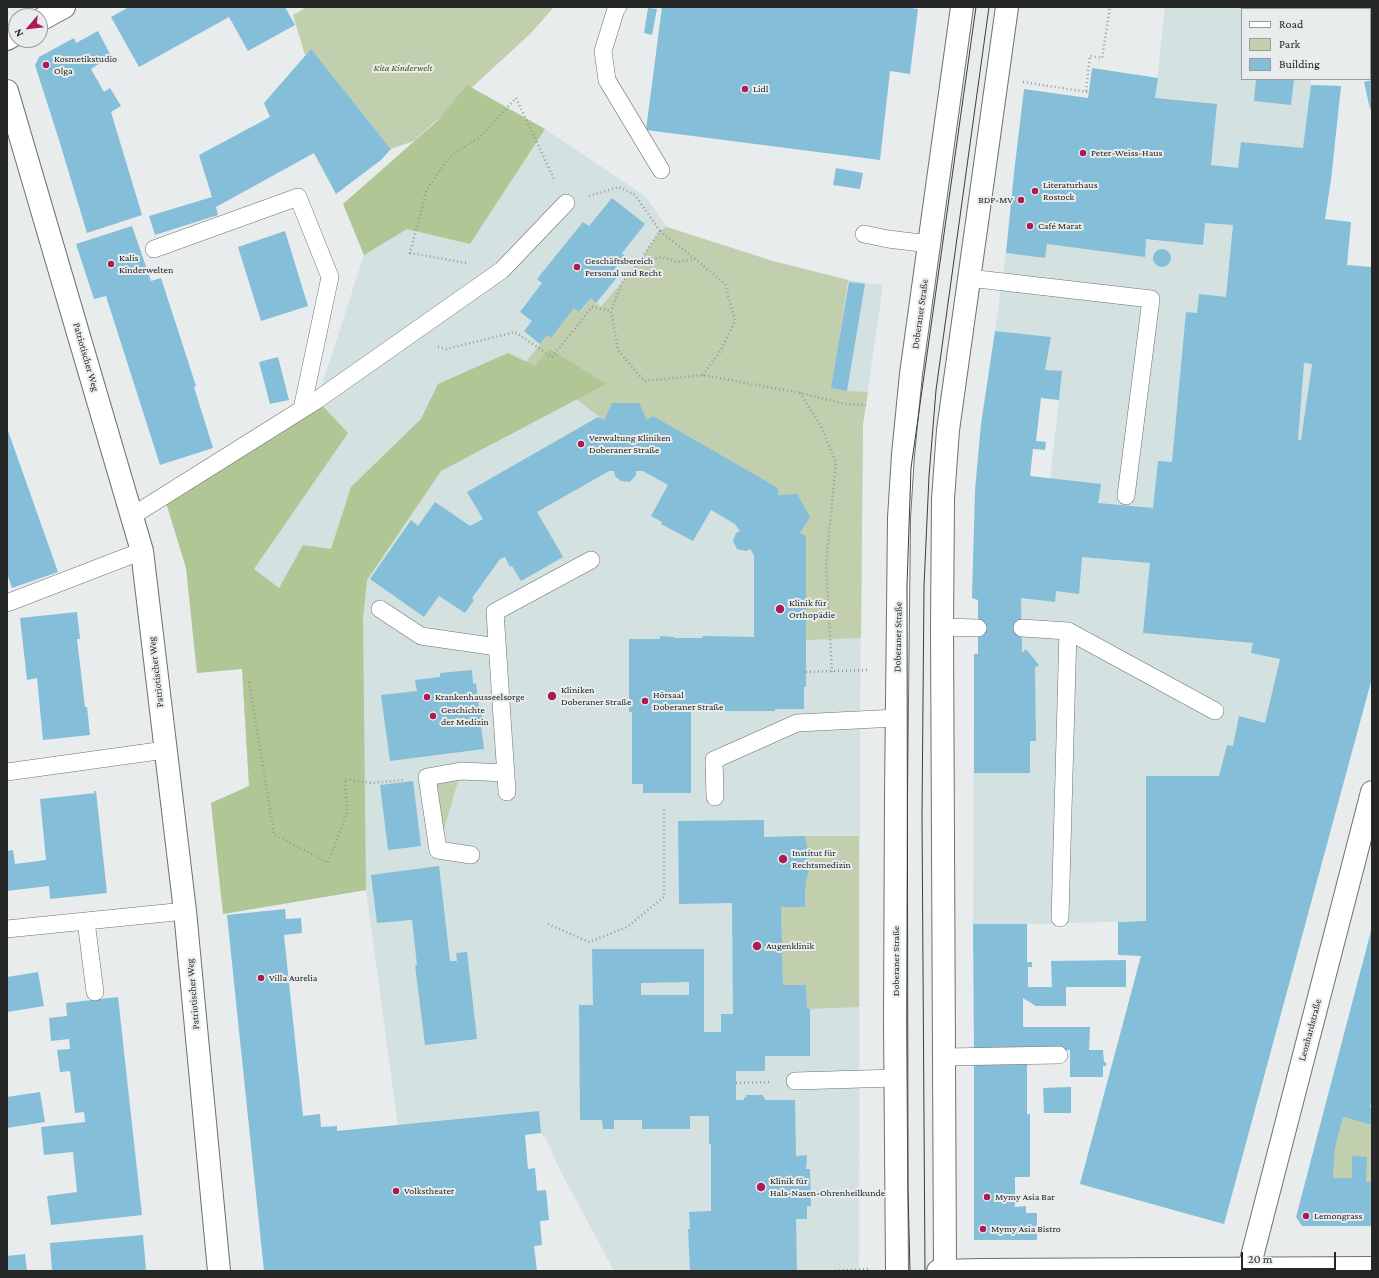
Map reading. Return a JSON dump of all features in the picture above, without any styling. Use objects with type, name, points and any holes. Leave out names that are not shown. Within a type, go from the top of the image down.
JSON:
[{"type":"street","points":[[48,16],[64,7]]},
{"type":"street","name":"Doberaner Straße","points":[[897,1271],[897,718],[899,518],[902,455],[929,244],[962,7]]},
{"type":"street","points":[[1007,7],[948,430],[943,499],[943,1271],[1372,1268]]},
{"type":"street","name":"Patriotischer Weg","points":[[7,91],[142,551],[185,911],[219,1271]]},
{"type":"street","name":"Leonhardstraße","points":[[1249,1268],[1372,792]]},
{"type":"lane","points":[[618,7],[616,9],[603,51],[607,80],[661,170]]},
{"type":"lane","points":[[154,249],[298,197],[330,277],[302,409]]},
{"type":"lane","points":[[132,516],[302,409],[502,270],[566,203]]},
{"type":"lane","points":[[864,234],[888,239],[929,244]]},
{"type":"lane","points":[[970,278],[1151,299],[1126,496]]},
{"type":"lane","points":[[7,603],[142,551]]},
{"type":"lane","points":[[507,792],[495,612],[591,560]]},
{"type":"lane","points":[[380,609],[421,636],[497,647]]},
{"type":"lane","points":[[942,627],[978,628]]},
{"type":"lane","points":[[1022,628],[1068,632],[1215,711]]},
{"type":"lane","points":[[1060,918],[1068,632]]},
{"type":"lane","points":[[715,797],[714,760],[776,732],[797,723],[897,718]]},
{"type":"lane","points":[[7,772],[166,750]]},
{"type":"lane","points":[[471,855],[438,850],[427,777],[461,771],[506,773]]},
{"type":"lane","points":[[7,929],[185,911]]},
{"type":"lane","points":[[86,921],[95,992]]},
{"type":"lane","points":[[944,1057],[1059,1055]]},
{"type":"lane","points":[[795,1081],[896,1078]]},
{"type":"path","points":[[1032,83],[1087,91],[1090,56],[1102,58],[1110,7]]},
{"type":"path","points":[[502,270],[410,253],[427,189],[450,156],[480,137],[516,98],[566,203],[619,187],[635,195],[660,231],[725,284],[735,321],[721,350],[703,375]]},
{"type":"path","points":[[660,231],[640,261],[622,283],[611,311],[618,350],[644,381],[703,375],[800,393],[846,404],[866,406]]},
{"type":"path","points":[[640,261],[662,257],[677,262],[695,259]]},
{"type":"path","points":[[407,337],[446,349],[515,332],[552,357],[592,307],[611,311]]},
{"type":"path","points":[[800,393],[821,426],[836,462],[826,565],[832,672]]},
{"type":"path","points":[[806,672],[870,670]]},
{"type":"path","points":[[249,682],[274,834],[328,863],[347,813],[346,779],[372,783]]},
{"type":"path","points":[[548,924],[589,942],[627,927],[664,897],[664,809]]},
{"type":"path","points":[[736,1083],[773,1082]]},
{"type":"path","points":[[831,1271],[873,1269]]},
{"type":"shaded area","points":[[1165,7],[1314,7],[1241,8],[1241,80],[1311,80],[1311,85],[1341,86],[1325,219],[1306,416],[1345,774],[1224,1224],[1080,1184],[1147,934],[1146,921],[973,924],[974,654],[978,653],[978,600],[972,598],[976,470],[1050,479],[1062,372],[1045,370],[1051,337],[995,331],[1006,253],[1045,258],[1047,244],[1123,254],[1126,222],[1154,107]]},
{"type":"shaded area","name":"Kliniken Doberaner Straße","points":[[467,85],[545,129],[645,196],[667,227],[694,251],[773,261],[848,280],[883,285],[863,424],[860,719],[859,1271],[614,1271],[560,1170],[546,1139],[541,1133],[539,1111],[398,1126],[366,890],[223,914],[211,803],[249,786],[242,669],[197,673],[186,568],[164,496],[317,400],[364,255],[343,204],[436,122]]},
{"type":"green space","name":"Kita Kinderwelt","points":[[307,7],[554,7],[531,33],[414,141],[391,149],[311,50],[305,55],[293,15]]},
{"type":"green space","points":[[467,85],[545,129],[470,244],[407,229],[364,255],[343,204],[436,122]]},
{"type":"green space","points":[[667,227],[773,261],[848,280],[832,388],[847,391],[868,392],[863,424],[861,638],[806,640],[806,536],[800,533],[810,517],[797,494],[778,495],[778,488],[653,417],[647,420],[638,403],[612,403],[604,420],[526,362],[547,335],[551,338],[574,308],[580,312],[591,298],[601,307],[640,261],[660,231]]},
{"type":"green space","points":[[550,349],[606,384],[441,471],[367,580],[363,618],[366,890],[223,914],[211,803],[249,786],[242,669],[197,673],[186,568],[164,496],[317,400],[348,433],[254,569],[279,588],[303,545],[331,549],[351,487],[421,419],[438,384],[508,353],[535,366]]},
{"type":"green space","points":[[461,771],[438,850],[427,777]]},
{"type":"green space","points":[[805,836],[859,836],[859,1007],[807,1009],[806,985],[783,985],[781,907],[805,906],[805,887],[808,875],[808,848]]},
{"type":"green space","points":[[1343,1117],[1372,1125],[1372,1182],[1366,1182],[1366,1157],[1352,1157],[1352,1178],[1333,1178],[1335,1149]]},
{"type":"building","points":[[129,7],[285,7],[295,25],[248,51],[229,17],[139,67],[111,17]]},
{"type":"building","points":[[662,7],[902,7],[918,9],[910,74],[890,71],[880,160],[646,130]]},
{"type":"building","points":[[648,8],[657,9],[652,35],[644,33]]},
{"type":"building","points":[[98,31],[111,56],[91,69],[104,92],[110,88],[121,106],[111,112],[142,215],[87,233],[35,65],[39,57],[74,38],[76,43]]},
{"type":"building","points":[[311,49],[391,149],[381,160],[336,194],[314,153],[216,207],[218,215],[155,235],[149,216],[212,197],[199,155],[270,117],[264,103]]},
{"type":"building","points":[[1092,68],[1158,78],[1155,98],[1217,104],[1211,165],[1238,168],[1241,142],[1303,148],[1311,85],[1341,86],[1331,180],[1325,219],[1351,222],[1347,265],[1372,267],[1372,678],[1224,1224],[1080,1184],[1141,956],[1118,955],[1118,922],[1146,921],[1146,776],[1219,776],[1227,745],[1233,746],[1239,716],[1265,723],[1280,659],[1251,653],[1253,643],[1143,633],[1150,563],[1082,557],[1079,594],[1056,591],[1055,602],[1021,598],[1022,653],[1026,649],[1039,665],[1035,668],[1036,741],[1030,741],[1030,773],[974,773],[974,654],[978,654],[978,600],[972,598],[975,491],[981,424],[995,331],[1051,337],[1045,370],[1062,371],[1059,400],[1041,398],[1036,441],[1046,442],[1045,450],[1033,449],[1030,476],[1101,484],[1098,503],[1153,508],[1158,461],[1172,462],[1186,312],[1197,313],[1199,294],[1226,297],[1233,225],[1205,223],[1203,245],[1146,239],[1145,257],[1047,244],[1045,258],[1006,253],[1024,89],[1088,98]],"holes":[[[1304,363],[1312,364],[1301,440],[1298,440]]]},
{"type":"building","points":[[1256,80],[1294,80],[1291,105],[1254,101]]},
{"type":"building","points":[[1372,80],[1372,109],[1370,109],[1364,82]]},
{"type":"building","points":[[836,168],[863,173],[860,189],[833,185]]},
{"type":"building","points":[[612,198],[645,224],[622,253],[625,256],[614,270],[619,275],[596,303],[591,298],[579,312],[574,308],[551,338],[547,335],[540,344],[524,331],[532,321],[520,312],[542,283],[537,279],[583,222],[589,226]]},
{"type":"building","points":[[132,226],[151,281],[161,278],[196,386],[194,387],[213,448],[160,465],[106,296],[94,299],[76,244]]},
{"type":"building","points":[[285,231],[308,306],[261,321],[238,247]]},
{"type":"building","points":[[1162,249],[1168,252],[1171,258],[1168,264],[1162,267],[1156,264],[1153,258],[1156,252]]},
{"type":"building","points":[[849,282],[865,284],[847,391],[831,388]]},
{"type":"building","points":[[278,357],[289,400],[270,404],[259,362]]},
{"type":"building","name":"Klinik für Orthopädie","points":[[612,403],[639,403],[647,420],[653,416],[778,488],[778,495],[797,494],[810,517],[800,533],[806,536],[806,687],[804,687],[804,709],[775,709],[775,711],[691,711],[691,793],[643,793],[643,784],[632,784],[632,712],[629,712],[629,639],[660,639],[660,636],[674,638],[703,638],[702,636],[754,637],[754,555],[750,549],[746,551],[737,549],[733,541],[736,533],[740,531],[735,524],[711,510],[693,541],[661,524],[662,522],[651,516],[668,485],[643,471],[636,471],[636,475],[630,482],[621,481],[615,476],[614,471],[609,471],[537,512],[563,557],[521,581],[512,566],[510,567],[505,557],[500,559],[472,598],[474,600],[465,613],[439,596],[424,617],[370,579],[411,520],[418,526],[435,502],[470,526],[483,519],[467,492],[598,417],[604,420]]},
{"type":"building","points":[[7,428],[58,572],[12,588],[7,573]]},
{"type":"building","points":[[77,612],[80,639],[77,639],[90,735],[43,740],[37,678],[27,680],[20,618]]},
{"type":"building","name":"Geschichte der Medizin","points":[[472,670],[473,684],[476,683],[479,707],[481,706],[483,725],[481,725],[484,749],[390,761],[381,695],[417,691],[415,680],[440,677],[440,673]]},
{"type":"building","points":[[413,781],[421,846],[388,850],[380,785]]},
{"type":"building","points":[[94,791],[96,791],[107,893],[50,899],[49,886],[7,891],[7,851],[13,850],[15,864],[46,860],[40,799],[95,793]]},
{"type":"building","points":[[764,820],[764,837],[805,836],[807,842],[808,875],[805,887],[805,907],[781,907],[783,985],[806,985],[807,1009],[810,1009],[810,1056],[765,1056],[765,1071],[736,1071],[736,1100],[744,1100],[746,1095],[763,1095],[765,1100],[795,1100],[796,1156],[807,1155],[806,1169],[810,1169],[811,1206],[807,1206],[807,1219],[796,1219],[797,1271],[690,1271],[688,1229],[690,1229],[689,1212],[711,1211],[711,1144],[709,1144],[709,1116],[690,1116],[690,1129],[642,1129],[642,1120],[614,1120],[614,1129],[603,1129],[602,1120],[580,1120],[579,1005],[593,1005],[592,949],[704,949],[704,1032],[721,1032],[721,1014],[733,1014],[732,903],[679,904],[678,821]],"holes":[[[689,982],[689,995],[641,995],[641,983]]]},
{"type":"building","points":[[439,866],[450,961],[457,961],[456,953],[467,952],[477,1039],[425,1045],[415,965],[417,965],[412,920],[377,923],[371,875]]},
{"type":"building","name":"Volkstheater","points":[[285,909],[286,919],[301,918],[302,933],[284,935],[303,1116],[320,1114],[321,1127],[337,1126],[337,1131],[539,1111],[541,1133],[525,1135],[528,1169],[535,1168],[537,1191],[546,1190],[549,1220],[540,1221],[542,1245],[534,1246],[537,1271],[264,1271],[227,915]]},
{"type":"building","points":[[973,924],[1027,924],[1027,962],[1032,962],[1032,967],[1028,967],[1028,987],[1052,987],[1051,961],[1126,960],[1126,987],[1066,987],[1066,1006],[1036,1006],[1023,998],[1023,1027],[1090,1027],[1089,1050],[1103,1050],[1104,1062],[1106,1062],[1106,1066],[1103,1066],[1103,1077],[1070,1077],[1070,1050],[974,1051]]},
{"type":"building","points":[[1371,931],[1372,1100],[1370,1108],[1372,1108],[1372,1125],[1343,1117],[1335,1149],[1333,1178],[1352,1178],[1352,1156],[1367,1157],[1366,1182],[1372,1182],[1372,1226],[1302,1226],[1296,1217]]},
{"type":"building","points":[[38,972],[44,1006],[7,1012],[7,977]]},
{"type":"building","points":[[118,997],[142,1215],[51,1225],[47,1196],[77,1192],[73,1152],[44,1155],[41,1127],[85,1122],[84,1112],[75,1113],[70,1071],[60,1072],[57,1050],[70,1049],[69,1039],[51,1041],[49,1018],[67,1016],[66,1003]]},
{"type":"building","points":[[974,1064],[1027,1064],[1027,1114],[1030,1114],[1030,1177],[1015,1177],[1015,1207],[1026,1206],[1026,1213],[1037,1213],[1037,1240],[974,1240]]},
{"type":"building","points":[[1071,1087],[1071,1113],[1044,1113],[1043,1088]]},
{"type":"building","points":[[40,1092],[45,1122],[7,1128],[7,1097]]},
{"type":"building","points":[[143,1235],[146,1271],[52,1271],[50,1243]]},
{"type":"building","points":[[25,1254],[27,1271],[7,1271],[7,1256]]},
{"type":"tram line","points":[[910,1271],[908,1189],[907,585],[911,468],[976,7]]},
{"type":"tram line","points":[[925,1271],[922,815],[924,586],[929,476],[936,390],[989,7]]},
{"type":"place","name":"Kosmetikstudio Olga","points":[[46,65]]},
{"type":"place","name":"Lidl","points":[[745,89]]},
{"type":"place","name":"Peter-Weiss-Haus","points":[[1083,153]]},
{"type":"place","name":"Literaturhaus Rostock","points":[[1035,191]]},
{"type":"place","name":"BDP-MV","points":[[1021,200]]},
{"type":"place","name":"Café Marat","points":[[1030,226]]},
{"type":"place","name":"Kalis Kinderwelten","points":[[111,264]]},
{"type":"place","name":"Geschäftsbereich Personal und Recht","points":[[577,267]]},
{"type":"place","name":"Verwaltung Kliniken Doberaner Straße","points":[[581,444]]},
{"type":"place","name":"Klinik für Orthopädie","points":[[780,609]]},
{"type":"place","name":"Kliniken Doberaner Straße","points":[[552,696]]},
{"type":"place","name":"Krankenhausseelsorge","points":[[427,697]]},
{"type":"place","name":"Hörsaal Doberaner Straße","points":[[645,701]]},
{"type":"place","name":"Geschichte der Medizin","points":[[433,716]]},
{"type":"place","name":"Institut für Rechtsmedizin","points":[[783,859]]},
{"type":"place","name":"Augenklinik","points":[[757,946]]},
{"type":"place","name":"Villa Aurelia","points":[[261,978]]},
{"type":"place","name":"Klinik für Hals-Nasen-Ohrenheilkunde","points":[[761,1187]]},
{"type":"place","name":"Volkstheater","points":[[396,1191]]},
{"type":"place","name":"Mymy Asia Bar","points":[[987,1197]]},
{"type":"place","name":"Lemongrass","points":[[1306,1216]]},
{"type":"place","name":"Mymy Asia Bistro","points":[[983,1229]]}]
